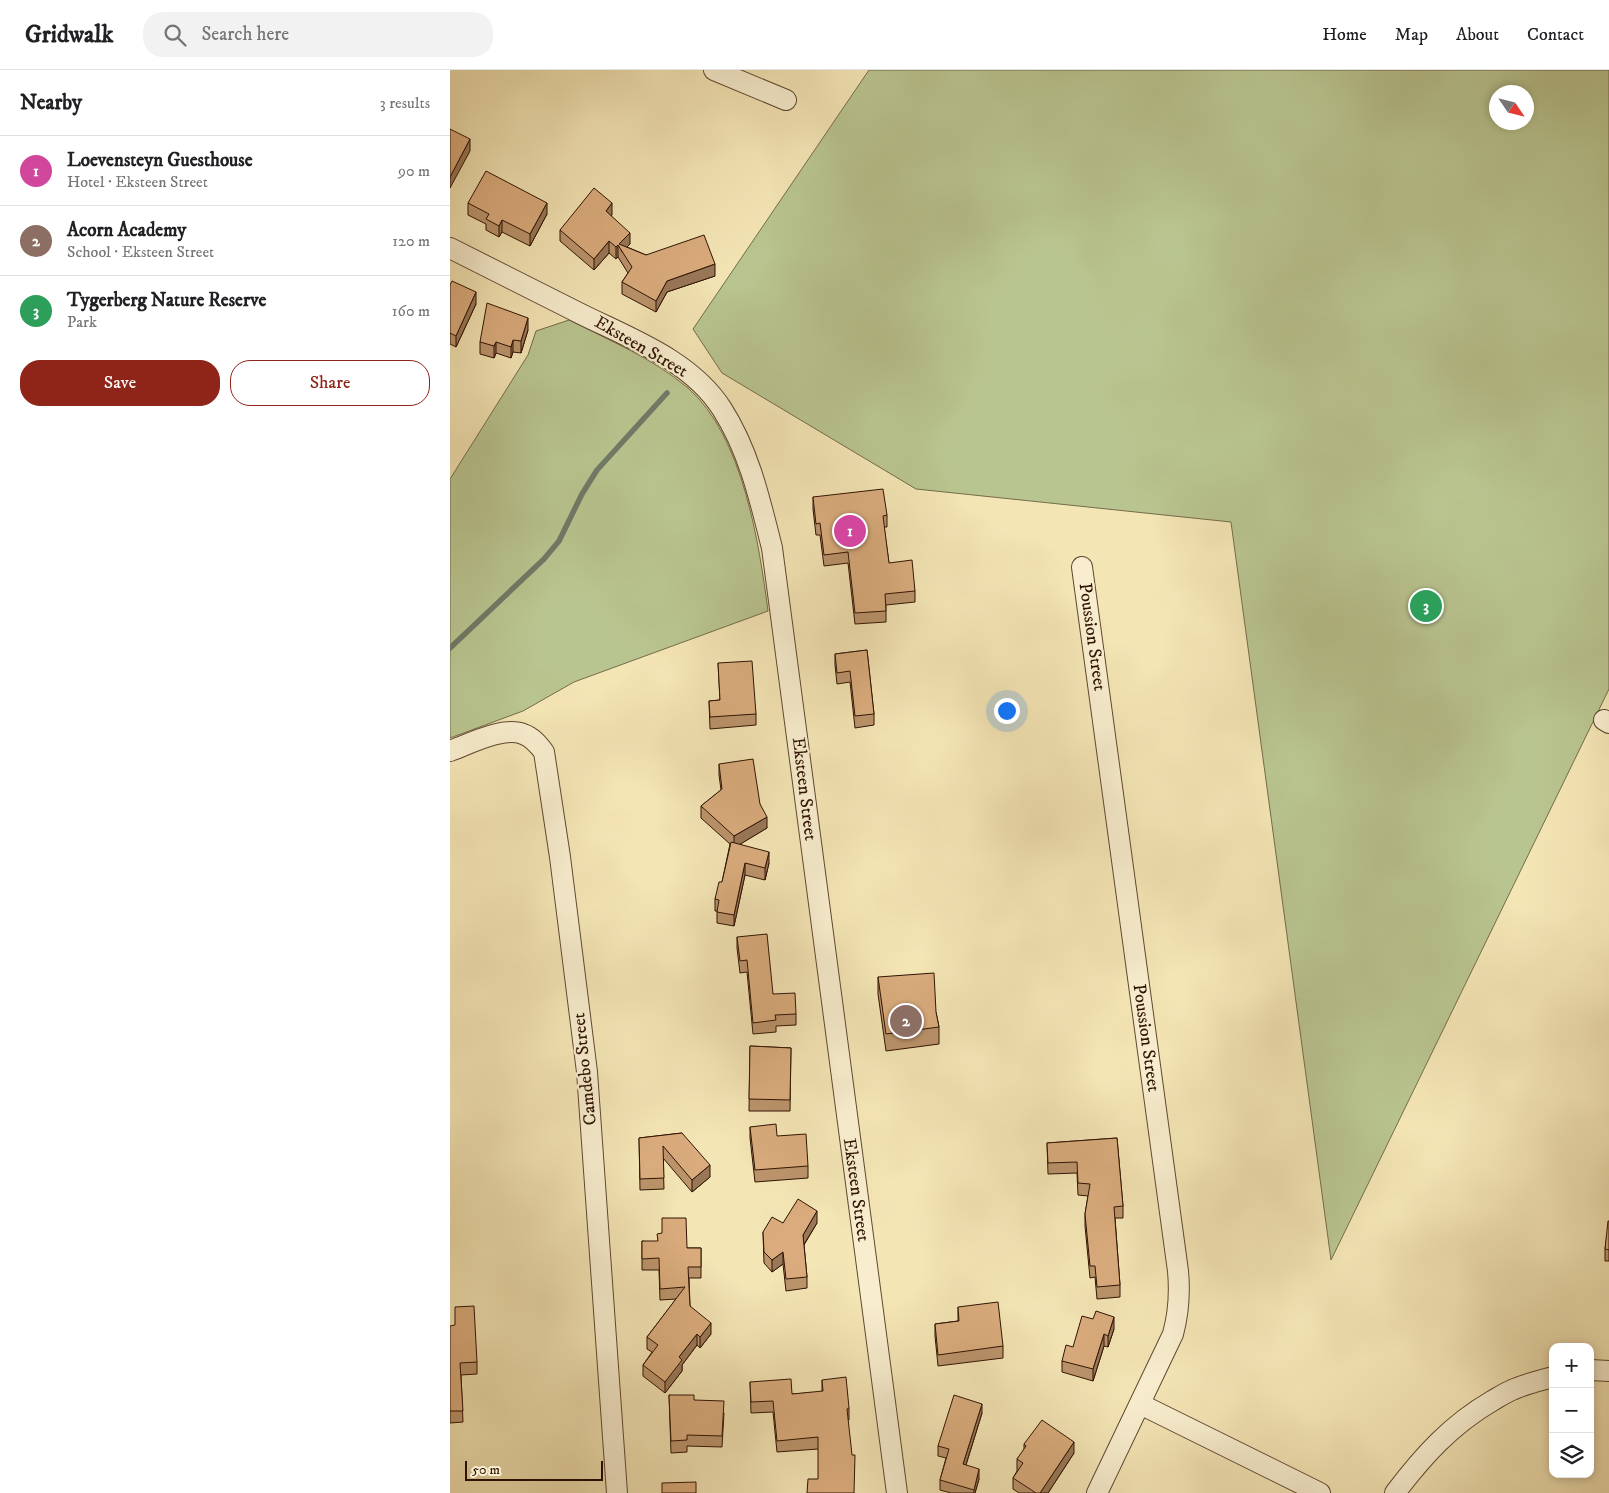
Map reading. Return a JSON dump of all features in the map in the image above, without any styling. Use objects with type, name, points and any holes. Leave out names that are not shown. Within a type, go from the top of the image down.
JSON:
[{"type":"street","points":[[714,70],[786,100]]},
{"type":"street","name":"Eksteen Street","points":[[450,248],[658,353],[700,382],[721,408],[739,439],[759,495],[772,548],[897,1493]]},
{"type":"street","name":"Poussion Street","points":[[1082,567],[1180,1296],[1178,1316],[1173,1334],[1097,1493]]},
{"type":"street","name":"Camdebo Street","points":[[450,751],[496,734],[516,732],[525,734],[537,742],[544,752],[560,858],[587,1072],[617,1493]]},
{"type":"street","points":[[1594,1370],[1609,1371]]},
{"type":"street","points":[[1395,1493],[1437,1442],[1456,1426],[1482,1407],[1511,1390],[1549,1378]]},
{"type":"street","points":[[1140,1404],[1320,1493]]},
{"type":"green space","points":[[869,70],[1609,70],[1609,689],[1331,1260],[1231,522],[916,489],[722,373],[693,329]]},
{"type":"green space","points":[[569,320],[661,368],[688,388],[707,409],[722,434],[735,462],[745,492],[759,554],[768,611],[574,682],[523,711],[450,738],[450,479],[528,355],[536,331]]},
{"type":"building","points":[[450,129],[470,139],[450,177]]},
{"type":"building","points":[[486,171],[547,203],[530,234],[502,220],[499,226],[486,219],[489,214],[468,203]]},
{"type":"building","points":[[594,188],[612,203],[606,211],[630,233],[619,244],[646,255],[704,235],[715,264],[667,281],[656,301],[622,282],[632,267],[618,245],[616,247],[609,241],[594,259],[560,230]]},
{"type":"building","points":[[452,281],[476,292],[456,336],[450,333],[450,285]]},
{"type":"building","points":[[487,303],[528,318],[521,341],[513,340],[511,347],[496,342],[494,346],[480,342]]},
{"type":"building","points":[[883,489],[887,515],[883,516],[889,563],[912,560],[915,591],[885,594],[886,611],[855,613],[848,552],[824,555],[820,523],[816,524],[813,497]]},
{"type":"building","points":[[867,650],[874,714],[855,716],[850,671],[837,673],[835,654]]},
{"type":"building","points":[[752,661],[756,714],[710,717],[709,701],[720,700],[718,663]]},
{"type":"building","points":[[753,759],[760,804],[767,817],[734,836],[701,806],[722,789],[719,764]]},
{"type":"building","points":[[731,842],[769,852],[765,868],[745,863],[734,915],[717,912],[719,900],[715,899],[719,882],[722,882]]},
{"type":"building","points":[[767,934],[773,994],[795,993],[796,1014],[775,1015],[776,1020],[753,1023],[747,960],[740,961],[737,937]]},
{"type":"building","points":[[934,973],[936,1012],[939,1027],[886,1034],[878,977]]},
{"type":"building","points":[[750,1046],[791,1048],[790,1100],[749,1099]]},
{"type":"building","points":[[776,1124],[777,1136],[806,1134],[808,1166],[755,1170],[750,1127]]},
{"type":"building","points":[[682,1133],[710,1165],[692,1180],[663,1146],[664,1178],[640,1179],[639,1138]]},
{"type":"building","points":[[1117,1138],[1123,1206],[1114,1207],[1120,1285],[1097,1287],[1095,1266],[1090,1266],[1085,1214],[1090,1184],[1078,1183],[1077,1162],[1048,1163],[1047,1143]]},
{"type":"building","points":[[798,1199],[817,1211],[803,1235],[807,1277],[786,1279],[783,1252],[772,1260],[764,1252],[763,1232],[772,1217],[783,1223]]},
{"type":"building","points":[[662,1218],[686,1218],[687,1248],[701,1248],[701,1267],[688,1267],[690,1306],[711,1323],[700,1337],[697,1334],[679,1357],[682,1360],[665,1382],[643,1365],[658,1345],[647,1337],[685,1287],[660,1289],[659,1258],[642,1259],[642,1241],[658,1241],[657,1234],[662,1233]]},
{"type":"building","points":[[1609,1221],[1609,1250],[1605,1249]]},
{"type":"building","points":[[998,1302],[1003,1346],[938,1355],[935,1324],[959,1321],[958,1307]]},
{"type":"building","points":[[474,1306],[477,1362],[460,1363],[463,1411],[450,1411],[450,1326],[455,1325],[455,1307]]},
{"type":"building","points":[[1096,1311],[1114,1317],[1108,1336],[1104,1334],[1093,1369],[1062,1361],[1066,1345],[1073,1347],[1082,1316],[1093,1319]]},
{"type":"building","points":[[846,1377],[852,1455],[855,1455],[854,1493],[807,1493],[808,1479],[818,1479],[818,1437],[777,1441],[773,1401],[751,1402],[750,1382],[791,1379],[792,1394],[823,1391],[822,1380]]},
{"type":"building","points":[[669,1395],[694,1395],[694,1400],[724,1401],[722,1436],[687,1435],[687,1440],[671,1441]]},
{"type":"building","points":[[954,1395],[982,1404],[963,1464],[979,1469],[974,1490],[940,1480],[949,1449],[938,1446]]},
{"type":"building","points":[[1042,1420],[1074,1442],[1040,1493],[1036,1493],[1013,1478],[1023,1463],[1017,1459],[1026,1446],[1024,1444]]},
{"type":"building","points":[[696,1482],[696,1493],[662,1493],[662,1483]]},
{"type":"waterway","points":[[450,648],[544,559],[559,541],[582,494],[597,470],[667,393]]},
{"type":"place","name":"Loevensteyn Guesthouse","points":[[850,531]]},
{"type":"place","name":"Tygerberg Nature Reserve","points":[[1426,606]]},
{"type":"place","name":"Acorn Academy","points":[[906,1021]]}]
